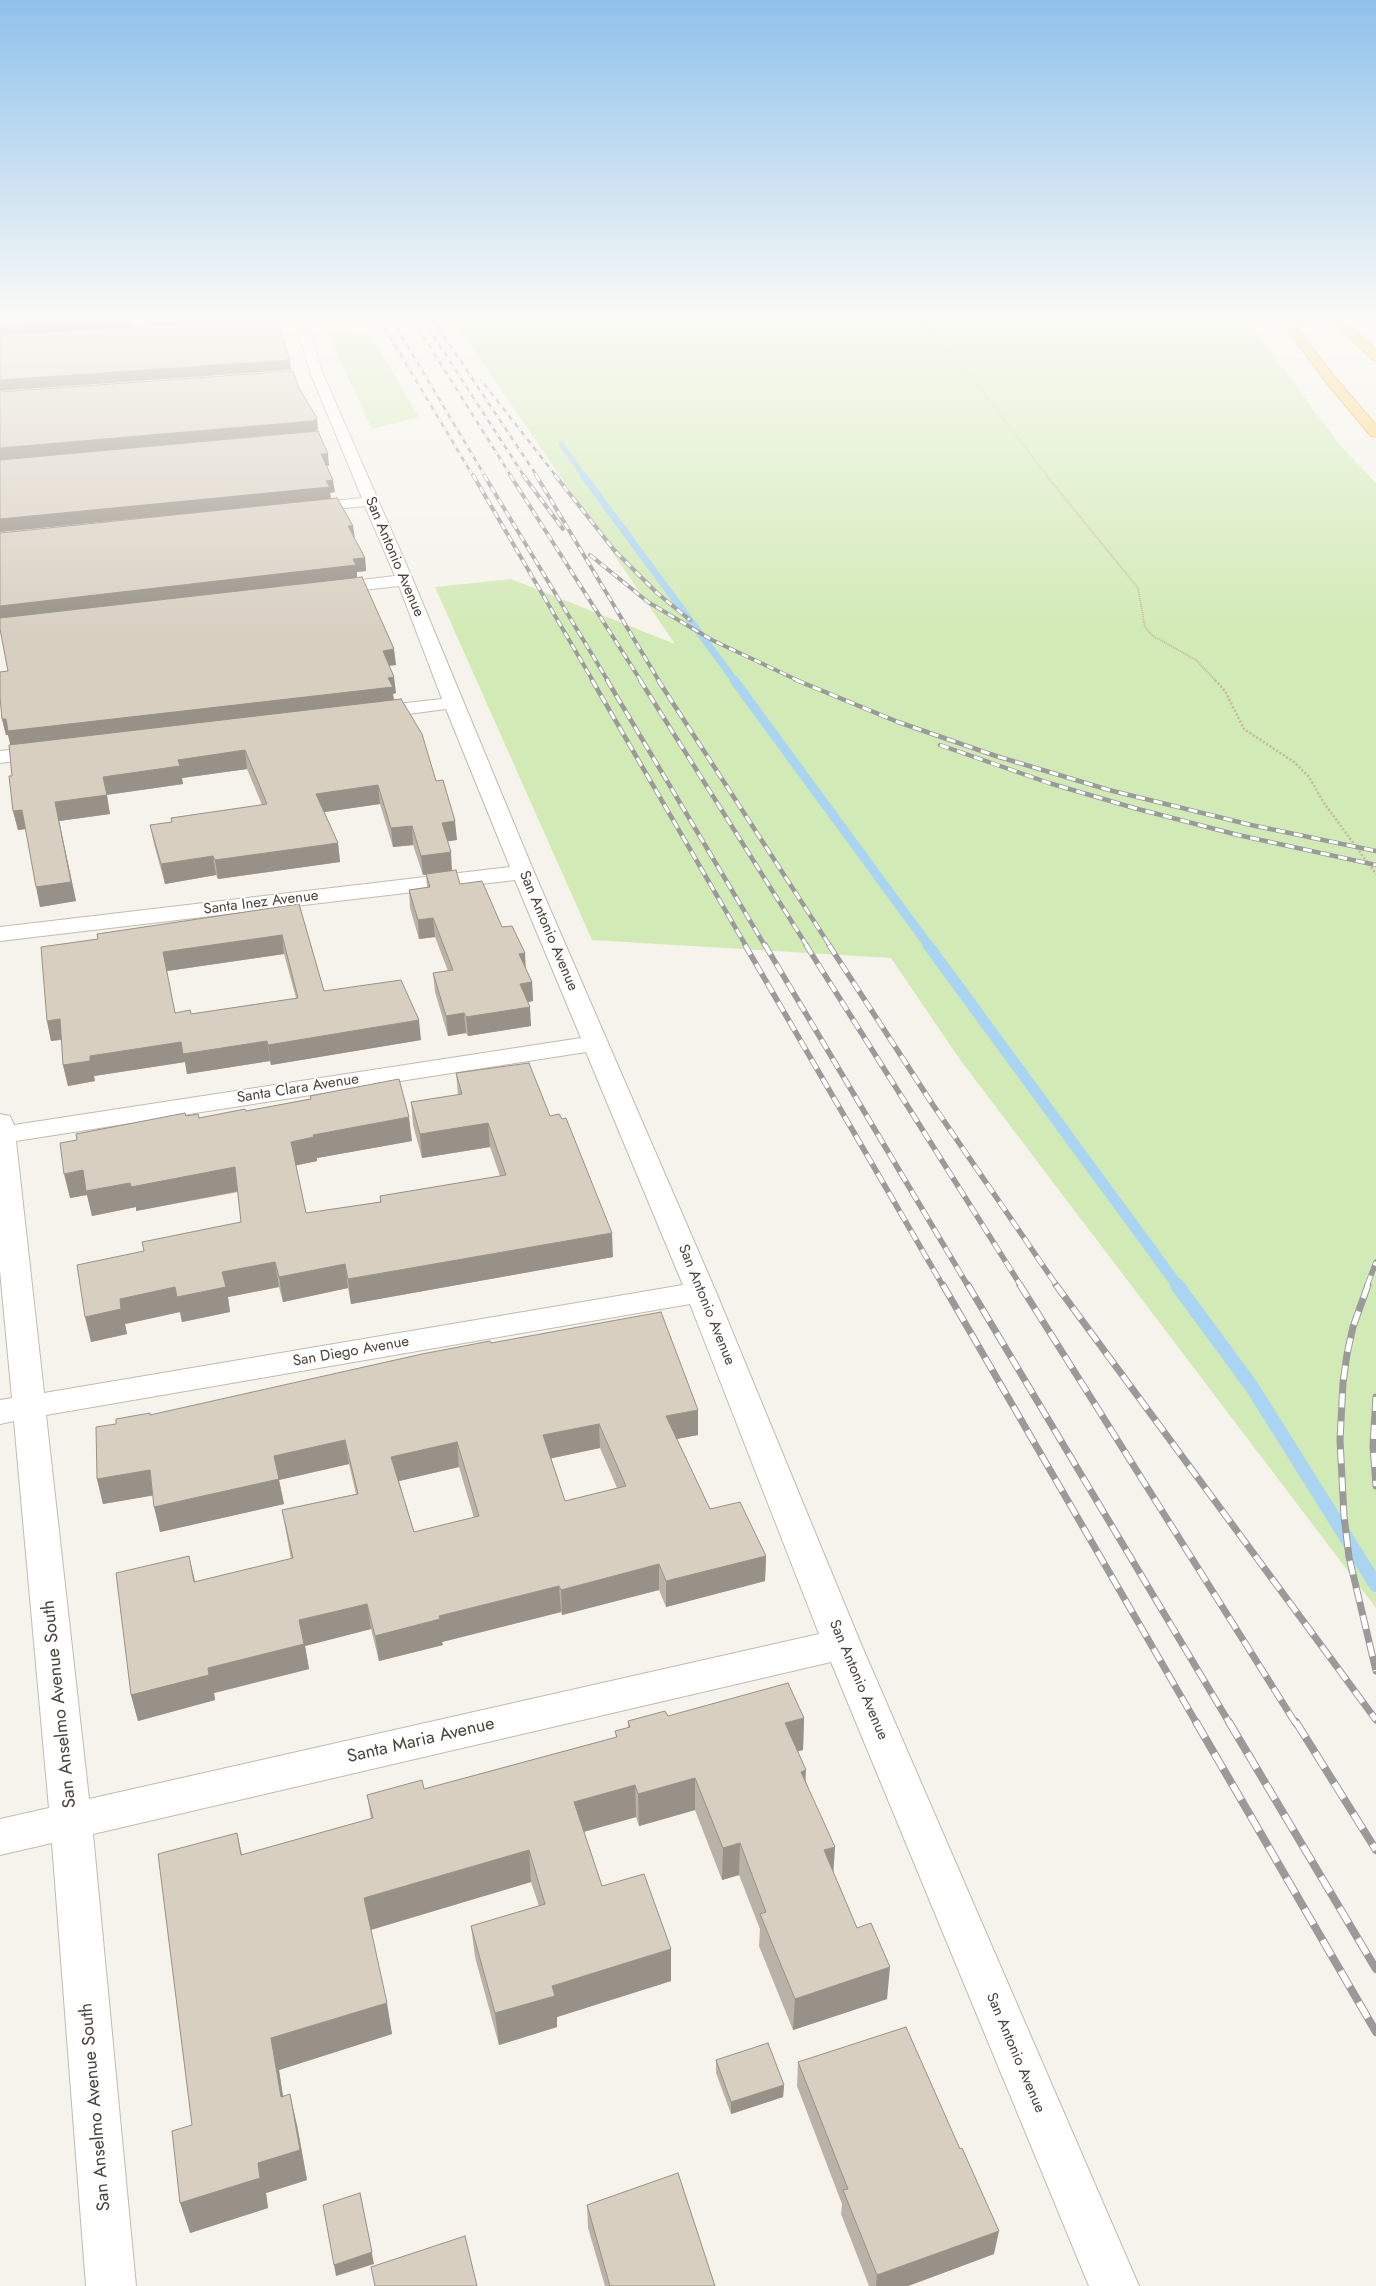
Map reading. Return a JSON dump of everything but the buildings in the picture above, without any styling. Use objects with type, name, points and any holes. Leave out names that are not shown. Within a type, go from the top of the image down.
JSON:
[{"type":"highway","points":[[1366,422],[1376,433]]},
{"type":"street","name":"San Antonio Avenue","points":[[328,422],[334,436],[371,501],[405,580],[452,703],[701,1292],[842,1644],[1114,2286]]},
{"type":"street","points":[[292,509],[371,501]]},
{"type":"street","points":[[312,591],[405,580]]},
{"type":"street","points":[[347,716],[452,703]]},
{"type":"street","points":[[0,757],[60,750]]},
{"type":"street","name":"Santa Inez Avenue","points":[[0,934],[523,872]]},
{"type":"street","name":"Santa Clara Avenue","points":[[0,1131],[596,1043]]},
{"type":"street","name":"San Anselmo Avenue South","points":[[0,1131],[15,1410],[71,1821],[111,2286]]},
{"type":"street","name":"San Diego Avenue","points":[[15,1410],[701,1292]]},
{"type":"street","name":"Santa Maria Avenue","points":[[0,1837],[842,1644]]},
{"type":"path","points":[[1006,422],[1082,521],[1109,550],[1138,588],[1145,627],[1153,636],[1196,660],[1225,690],[1244,729],[1294,762],[1309,777],[1324,803],[1376,874]]},
{"type":"green space","points":[[369,422],[401,422],[372,429]]},
{"type":"green space","points":[[523,422],[1322,422],[1339,444],[1376,483],[1376,1608],[961,1061],[891,958],[592,940],[435,587],[511,579],[675,644]]},
{"type":"waterway","points":[[561,444],[584,476]]},
{"type":"waterway","points":[[583,475],[735,681]]},
{"type":"waterway","points":[[734,680],[929,946]]},
{"type":"waterway","points":[[928,945],[1178,1286]]},
{"type":"waterway","points":[[1177,1285],[1252,1387],[1376,1585]]},
{"type":"railway","points":[[441,422],[473,476]]},
{"type":"railway","points":[[453,422],[485,476]]},
{"type":"railway","points":[[477,422],[511,476]]},
{"type":"railway","points":[[489,422],[524,476]]},
{"type":"railway","points":[[501,422],[537,476]]},
{"type":"railway","points":[[514,422],[556,476]]},
{"type":"railway","points":[[473,475],[593,681]]},
{"type":"railway","points":[[484,475],[608,681]]},
{"type":"railway","points":[[510,475],[641,681]]},
{"type":"railway","points":[[523,475],[563,529]]},
{"type":"railway","points":[[536,475],[659,681]]},
{"type":"railway","points":[[555,475],[614,550],[657,593],[690,620]]},
{"type":"railway","points":[[590,555],[648,602],[712,640],[799,681]]},
{"type":"railway","points":[[592,680],[746,946]]},
{"type":"railway","points":[[607,680],[765,946]]},
{"type":"railway","points":[[640,680],[807,946]]},
{"type":"railway","points":[[658,680],[830,946]]},
{"type":"railway","points":[[796,680],[898,722],[996,756],[1109,790],[1251,825],[1376,851]]},
{"type":"railway","points":[[940,745],[1049,783],[1134,808],[1238,835],[1376,865]]},
{"type":"railway","points":[[745,945],[943,1286]]},
{"type":"railway","points":[[765,945],[968,1286]]},
{"type":"railway","points":[[806,945],[1021,1286]]},
{"type":"railway","points":[[829,945],[933,1105],[1057,1286]]},
{"type":"railway","points":[[1367,1286],[1376,1262]]},
{"type":"railway","points":[[943,1285],[1197,1724]]},
{"type":"railway","points":[[968,1285],[1230,1724]]},
{"type":"railway","points":[[1020,1285],[1296,1724]]},
{"type":"railway","points":[[1056,1285],[1376,1720]]},
{"type":"railway","points":[[1368,1285],[1353,1327],[1347,1354],[1343,1383],[1340,1440],[1344,1516],[1349,1557],[1376,1671]]},
{"type":"railway","points":[[1376,1397],[1373,1446],[1376,1486]]},
{"type":"railway","points":[[1196,1722],[1376,2032]]},
{"type":"railway","points":[[1229,1722],[1376,1969]]},
{"type":"railway","points":[[1296,1722],[1376,1850]]}]
